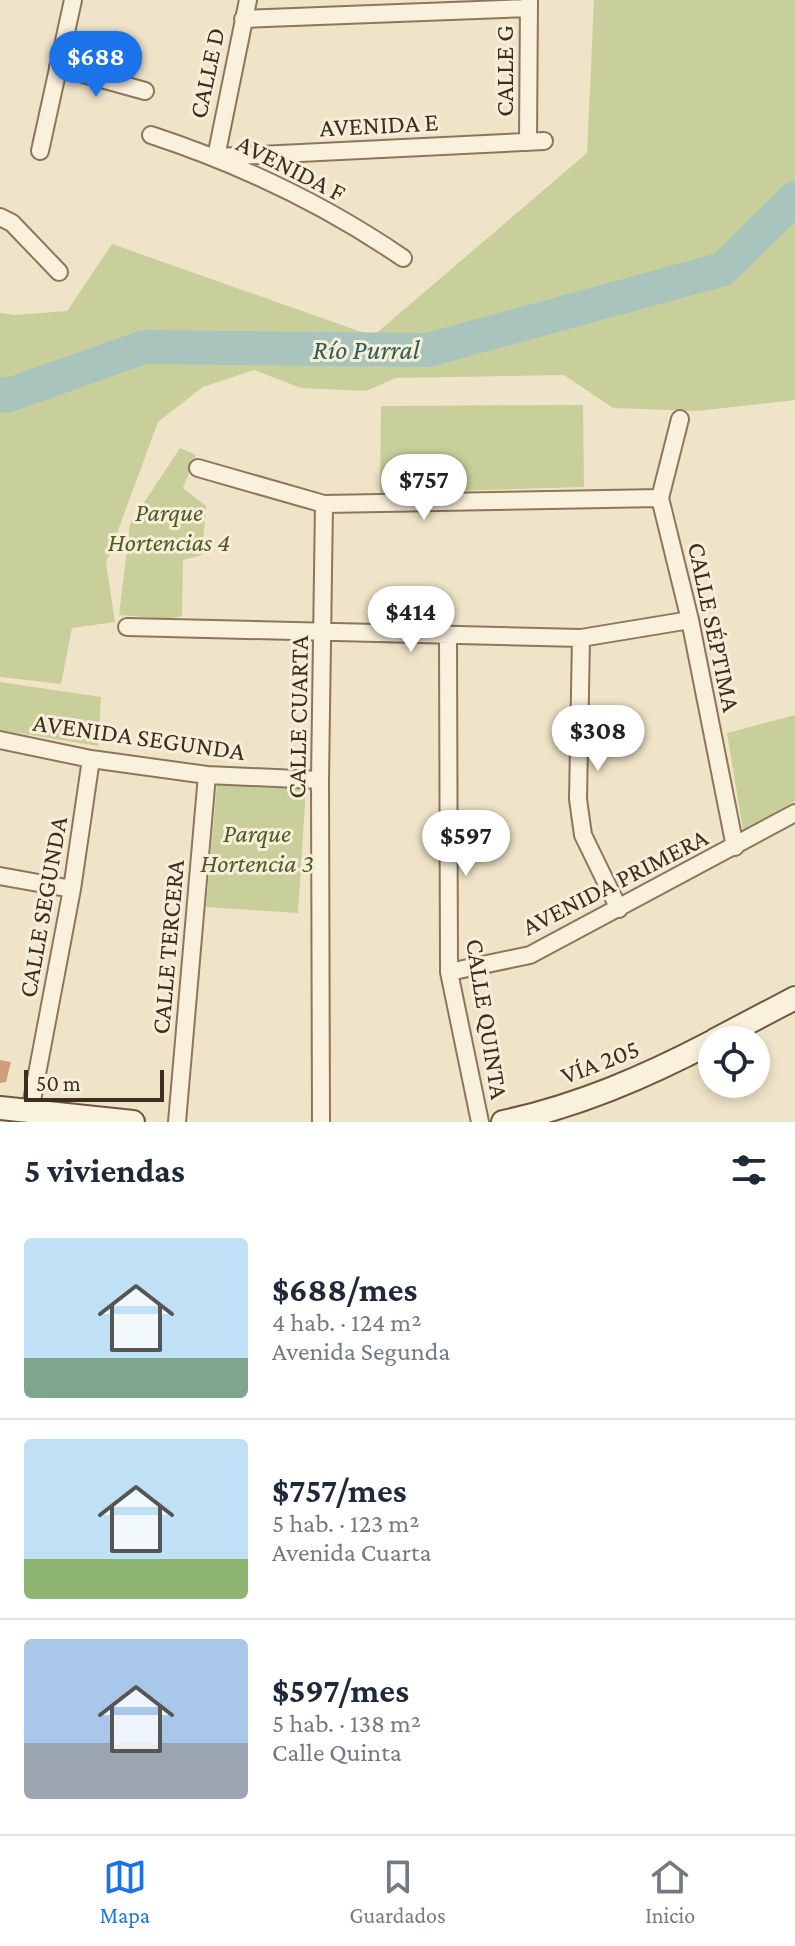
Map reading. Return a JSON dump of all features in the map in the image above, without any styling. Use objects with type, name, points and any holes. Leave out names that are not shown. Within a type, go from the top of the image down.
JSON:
[{"type":"main road","name":"VÍA 205","points":[[742,1026],[795,998]]},
{"type":"main road","name":"VÍA 205","points":[[503,1122],[589,1099],[656,1072],[698,1050]]},
{"type":"main road","points":[[0,1108],[133,1122]]},
{"type":"street","points":[[40,151],[73,0]]},
{"type":"street","name":"CALLE D","points":[[216,157],[248,0]]},
{"type":"street","points":[[243,19],[529,4]]},
{"type":"street","name":"CALLE G","points":[[529,4],[536,142]]},
{"type":"street","points":[[58,67],[145,91]]},
{"type":"street","name":"AVENIDA F","points":[[151,135],[216,157],[366,233],[403,258]]},
{"type":"street","name":"AVENIDA E","points":[[216,157],[536,142]]},
{"type":"street","points":[[0,217],[12,223],[59,272]]},
{"type":"street","name":"CALLE SÉPTIMA","points":[[680,419],[660,498],[690,620],[735,847]]},
{"type":"street","points":[[198,468],[324,504],[660,498]]},
{"type":"street","name":"CALLE CUARTA","points":[[321,1122],[320,780],[324,504]]},
{"type":"street","points":[[127,627],[581,638],[690,620]]},
{"type":"street","name":"CALLE QUINTA","points":[[448,635],[449,972],[480,1122]]},
{"type":"street","points":[[581,638],[578,799],[583,835],[619,909]]},
{"type":"street","name":"AVENIDA SEGUNDA","points":[[0,740],[91,759],[207,775],[320,780]]},
{"type":"street","name":"CALLE SEGUNDA","points":[[30,1111],[72,889],[91,759]]},
{"type":"street","name":"CALLE TERCERA","points":[[177,1122],[207,775]]},
{"type":"street","name":"AVENIDA PRIMERA","points":[[449,972],[530,955],[795,813]]},
{"type":"street","points":[[0,876],[72,889]]},
{"type":"green space","points":[[594,0],[795,0],[795,400],[696,411],[613,408],[564,375],[396,378],[366,391],[301,388],[254,370],[203,387],[158,422],[106,563],[115,622],[72,628],[61,684],[0,677],[0,313],[15,315],[67,311],[112,244],[373,336],[587,153]]},
{"type":"green space","points":[[583,405],[584,487],[380,493],[381,406]]},
{"type":"green space","name":"Parque Hortencias 4","points":[[180,448],[196,455],[183,488],[206,506],[202,555],[183,560],[182,616],[168,619],[119,615],[130,524]]},
{"type":"green space","points":[[0,682],[101,697],[98,746],[0,730]]},
{"type":"green space","points":[[795,715],[795,801],[743,830],[727,733]]},
{"type":"green space","name":"Parque Hortencia 3","points":[[217,783],[306,789],[298,913],[206,907]]},
{"type":"building","points":[[0,1060],[11,1062],[6,1082],[0,1083]]},
{"type":"waterway","name":"Río Purral","points":[[0,394],[6,396],[144,347],[428,350],[723,269],[795,198]]}]
